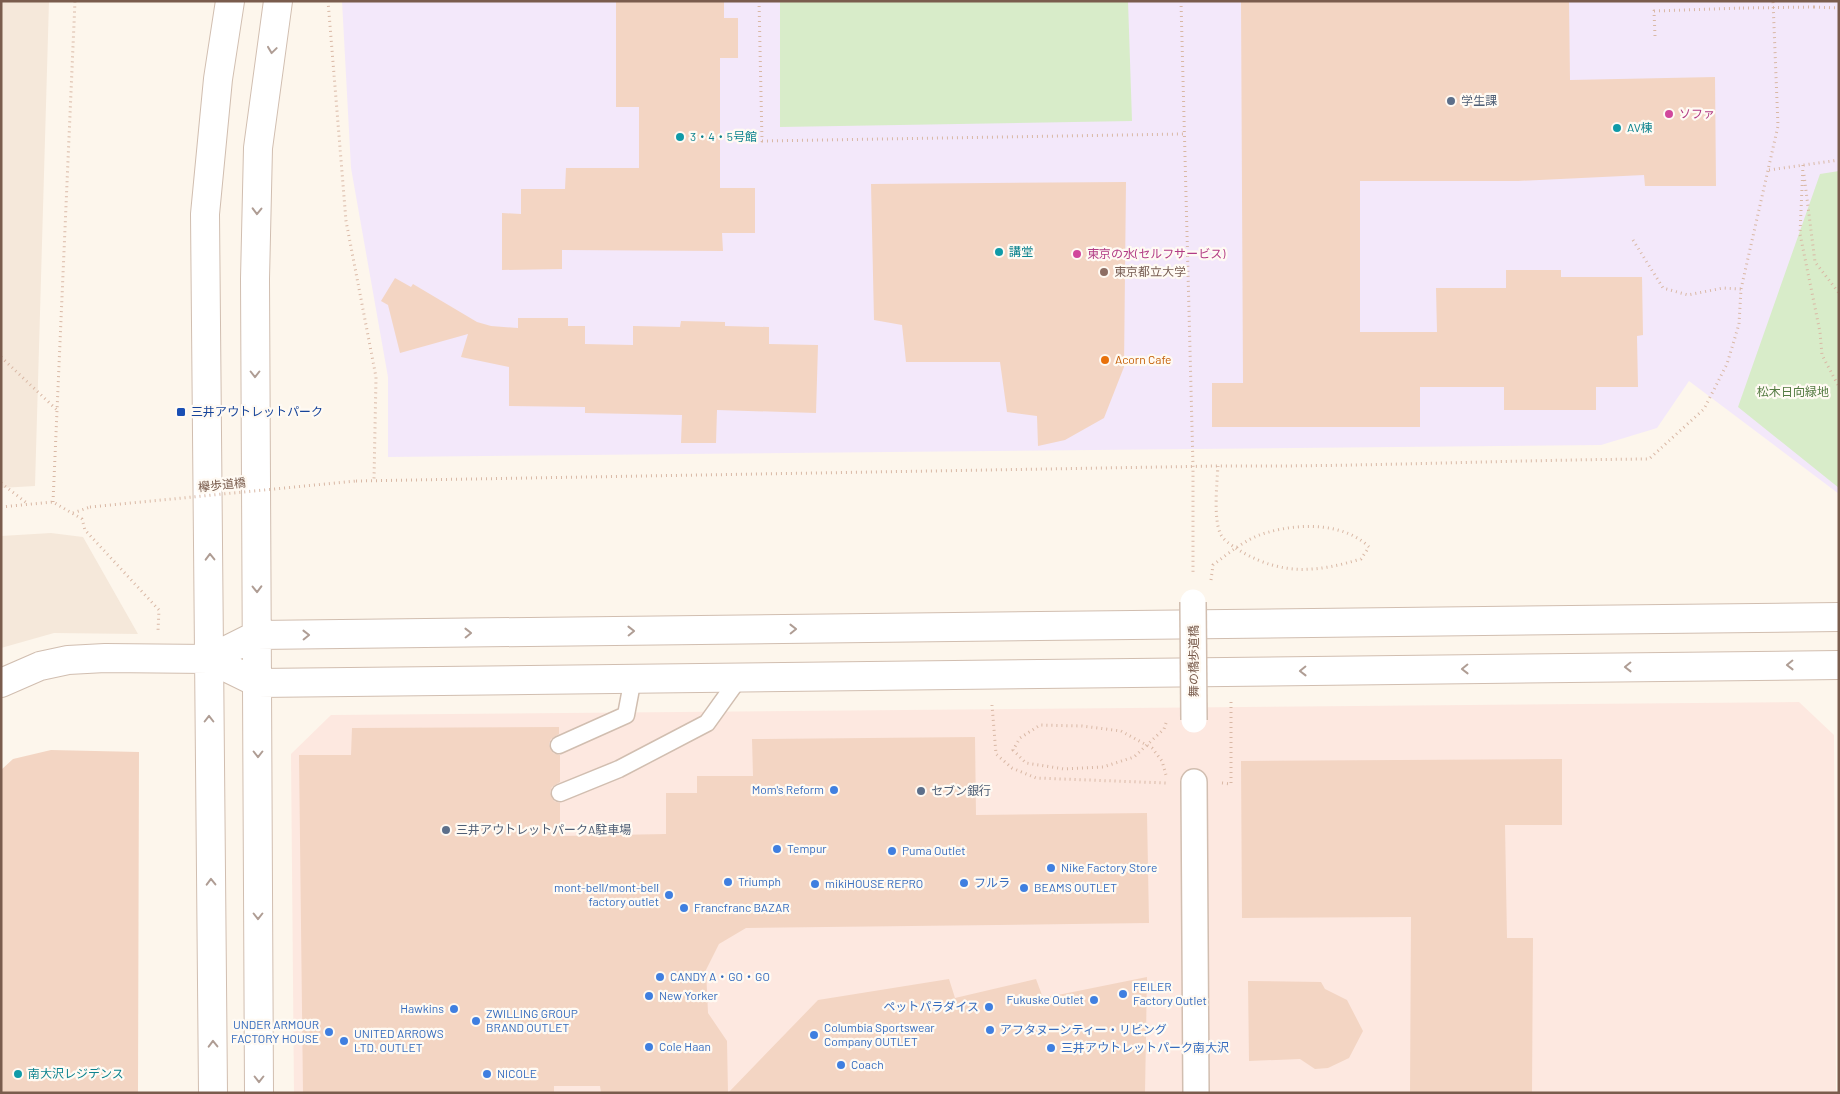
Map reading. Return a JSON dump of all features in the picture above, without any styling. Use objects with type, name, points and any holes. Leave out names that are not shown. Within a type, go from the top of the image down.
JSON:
[{"type":"street","points":[[213,1093],[210,584],[205,214],[218,80],[230,1]]},
{"type":"street","points":[[259,1093],[255,279],[258,148],[278,1]]},
{"type":"street","name":"舞の橋歩道橋","points":[[1193,602],[1194,713]]},
{"type":"street","points":[[209,659],[257,635],[1839,617]]},
{"type":"street","points":[[1,684],[40,666],[68,660],[105,658],[209,659],[258,682],[1839,665]]},
{"type":"street","points":[[1194,782],[1196,1093]]},
{"type":"lane","points":[[560,793],[619,769],[707,723],[740,677]]},
{"type":"lane","points":[[559,745],[626,715],[632,678]]},
{"type":"path","points":[[53,502],[75,1]]},
{"type":"path","points":[[328,1],[346,222],[376,377],[374,480]]},
{"type":"path","points":[[759,1],[762,142],[1184,134]]},
{"type":"path","points":[[1181,1],[1193,466],[1193,602],[1210,601],[1212,565],[1231,551],[1237,547],[1269,532],[1307,526],[1339,530],[1360,538],[1369,547],[1361,559],[1326,569],[1293,570],[1254,558],[1241,551],[1235,548],[1221,535],[1216,503],[1218,466]]},
{"type":"path","name":"欅歩道橋","points":[[72,513],[90,507],[374,480],[1193,466],[1338,467],[1534,460],[1649,459],[1704,409],[1727,364],[1739,324],[1741,289],[1778,126],[1773,1]]},
{"type":"path","points":[[1654,36],[1654,11],[1742,8],[1839,8]]},
{"type":"path","points":[[1769,170],[1839,160]]},
{"type":"path","points":[[1803,165],[1815,262],[1839,293]]},
{"type":"path","points":[[1803,165],[1800,234],[1820,332],[1822,355],[1839,387]]},
{"type":"path","points":[[1633,240],[1663,288],[1688,295],[1723,288],[1741,289]]},
{"type":"path","points":[[1,357],[57,410]]},
{"type":"path","points":[[1,483],[29,504]]},
{"type":"path","points":[[1,507],[53,502],[82,519],[85,530],[159,610],[158,640]]},
{"type":"path","points":[[1194,782],[1231,784],[1231,696]]},
{"type":"path","points":[[992,697],[996,754],[1012,768],[1036,778],[1168,783],[1162,761],[1152,748],[1145,744],[1122,731],[1082,726],[1040,726],[1020,738],[1013,750],[1026,763],[1064,769],[1103,767],[1134,757],[1146,746],[1152,740],[1164,729],[1171,705],[1194,713]]},
{"type":"shaded area","points":[[1,1],[49,1],[35,486],[1,488]]},
{"type":"shaded area","name":"東京都立大学","points":[[342,1],[1839,1],[1839,494],[1689,381],[1657,428],[1601,445],[388,457],[388,377],[351,168]]},
{"type":"shaded area","points":[[51,533],[83,537],[138,634],[54,633],[1,648],[1,536]]},
{"type":"shaded area","points":[[1799,702],[1834,735],[1836,1093],[294,1093],[291,754],[331,715]]},
{"type":"green space","points":[[780,1],[1128,1],[1132,121],[780,127]]},
{"type":"green space","name":"松木日向緑地","points":[[1839,171],[1839,488],[1738,407],[1820,174]]},
{"type":"building","name":"3・4・5号館","points":[[616,1],[724,1],[724,18],[738,18],[738,58],[720,58],[720,188],[755,188],[755,233],[722,233],[723,251],[562,250],[562,269],[502,270],[502,213],[521,214],[521,189],[565,189],[566,168],[639,168],[639,107],[616,107]]},
{"type":"building","points":[[1241,1],[1569,1],[1570,80],[1715,77],[1716,186],[1645,186],[1644,175],[1518,181],[1360,181],[1360,332],[1437,332],[1436,288],[1506,288],[1506,270],[1561,270],[1561,277],[1642,277],[1643,335],[1637,336],[1638,387],[1596,387],[1596,410],[1504,410],[1504,387],[1420,387],[1420,427],[1212,427],[1212,383],[1243,383]]},
{"type":"building","name":"講堂","points":[[1126,182],[1124,367],[1104,418],[1065,440],[1038,446],[1037,416],[1007,412],[1000,362],[906,362],[902,325],[874,320],[871,184]]},
{"type":"building","points":[[395,278],[411,287],[413,284],[477,322],[491,326],[518,328],[518,318],[568,318],[568,326],[585,326],[585,344],[633,345],[633,326],[680,327],[681,321],[725,322],[725,326],[769,327],[769,344],[818,345],[816,413],[717,410],[716,443],[681,443],[682,415],[585,413],[585,407],[509,406],[509,367],[461,357],[468,334],[400,353],[388,305],[381,301]]},
{"type":"building","points":[[559,727],[559,734],[551,739],[549,744],[553,753],[560,755],[560,782],[552,787],[550,792],[554,801],[560,803],[560,836],[666,834],[666,793],[697,793],[697,776],[753,776],[752,739],[975,737],[976,815],[1147,813],[1149,923],[746,928],[719,944],[706,970],[708,1013],[727,1041],[728,1093],[601,1093],[600,1086],[554,1086],[554,1093],[303,1093],[299,755],[351,755],[352,728]]},
{"type":"building","points":[[51,750],[139,752],[138,1093],[1,1093],[1,770],[13,759]]},
{"type":"building","points":[[1562,759],[1562,825],[1505,825],[1507,938],[1533,938],[1532,1093],[1410,1093],[1411,917],[1242,918],[1241,761]]},
{"type":"building","points":[[1147,977],[1145,1093],[728,1093],[818,1000],[949,979],[955,998],[1036,979],[1043,998]]},
{"type":"building","points":[[1248,981],[1321,982],[1325,989],[1347,1000],[1363,1031],[1349,1058],[1328,1068],[1315,1069],[1300,1059],[1249,1061]]},
{"type":"place","name":"学生課","points":[[1451,101]]},
{"type":"place","name":"ソファ","points":[[1669,114]]},
{"type":"place","name":"AV棟","points":[[1617,128]]},
{"type":"place","name":"3・4・5号館","points":[[680,137]]},
{"type":"place","name":"講堂","points":[[999,252]]},
{"type":"place","name":"東京の水(セルフサービス)","points":[[1077,254]]},
{"type":"place","name":"東京都立大学","points":[[1104,272]]},
{"type":"place","name":"Acorn Cafe","points":[[1105,360]]},
{"type":"place","name":"三井アウトレットパーク","points":[[181,412]]},
{"type":"place","name":"Mom's Reform","points":[[834,790]]},
{"type":"place","name":"セブン銀行","points":[[921,791]]},
{"type":"place","name":"三井アウトレットパークA駐車場","points":[[446,830]]},
{"type":"place","name":"Tempur","points":[[777,849]]},
{"type":"place","name":"Puma Outlet","points":[[892,851]]},
{"type":"place","name":"Nike Factory Store","points":[[1051,868]]},
{"type":"place","name":"Triumph","points":[[728,882]]},
{"type":"place","name":"フルラ","points":[[964,883]]},
{"type":"place","name":"mikiHOUSE REPRO","points":[[815,884]]},
{"type":"place","name":"BEAMS OUTLET","points":[[1024,888]]},
{"type":"place","name":"mont-bell/mont-bell factory outlet","points":[[669,895]]},
{"type":"place","name":"Francfranc BAZAR","points":[[684,908]]},
{"type":"place","name":"CANDY A・GO・GO","points":[[660,977]]},
{"type":"place","name":"FEILER Factory Outlet","points":[[1123,994]]},
{"type":"place","name":"New Yorker","points":[[649,996]]},
{"type":"place","name":"Fukuske Outlet","points":[[1094,1000]]},
{"type":"place","name":"ペットパラダイス","points":[[989,1007]]},
{"type":"place","name":"Hawkins","points":[[454,1009]]},
{"type":"place","name":"ZWILLING GROUP BRAND OUTLET","points":[[476,1021]]},
{"type":"place","name":"アフタヌーンティー・リビング","points":[[990,1030]]},
{"type":"place","name":"UNDER ARMOUR FACTORY HOUSE","points":[[329,1032]]},
{"type":"place","name":"Columbia Sportswear Company OUTLET","points":[[814,1035]]},
{"type":"place","name":"UNITED ARROWS LTD. OUTLET","points":[[344,1041]]},
{"type":"place","name":"Cole Haan","points":[[649,1047]]},
{"type":"place","name":"三井アウトレットパーク南大沢","points":[[1051,1048]]},
{"type":"place","name":"Coach","points":[[841,1065]]},
{"type":"place","name":"南大沢レジデンス","points":[[18,1074]]},
{"type":"place","name":"NICOLE","points":[[487,1074]]}]
